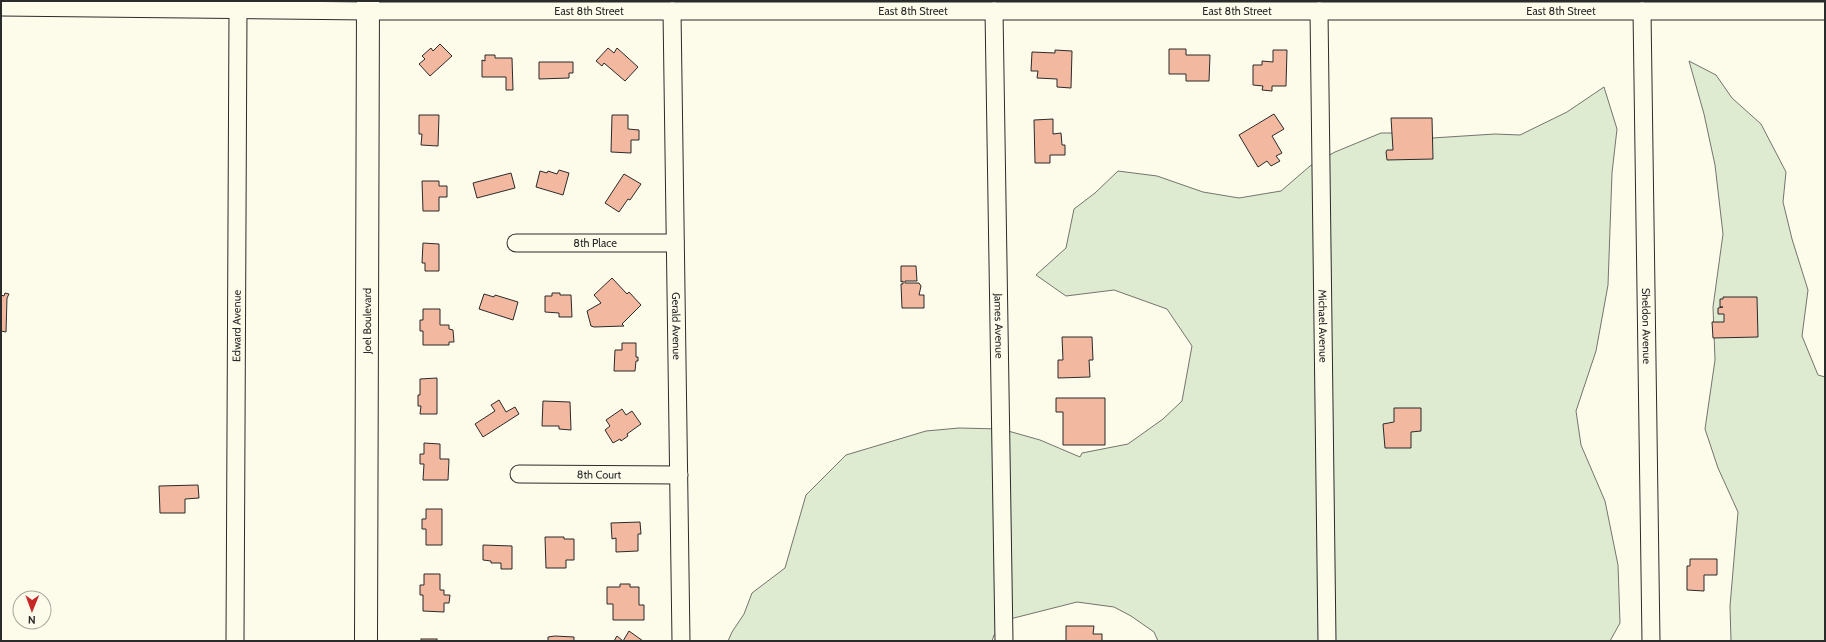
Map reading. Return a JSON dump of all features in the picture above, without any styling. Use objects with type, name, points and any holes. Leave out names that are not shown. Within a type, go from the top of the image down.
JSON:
[{"type":"main road","name":"Joel Boulevard","points":[[366,641],[368,6]]},
{"type":"street","name":"East 8th Street","points":[[1,7],[238,10],[368,6],[672,11],[1825,11]]},
{"type":"street","name":"Edward Avenue","points":[[235,641],[238,10]]},
{"type":"street","name":"Gerald Avenue","points":[[672,11],[681,641]]},
{"type":"street","name":"James Avenue","points":[[994,11],[1004,641]]},
{"type":"street","name":"Sheldon Avenue","points":[[1642,11],[1651,641]]},
{"type":"street","name":"Michael Avenue","points":[[1319,12],[1328,641]]},
{"type":"street","name":"8th Place","points":[[516,243],[675,243]]},
{"type":"street","name":"8th Court","points":[[520,474],[679,474]]},
{"type":"green space","points":[[1689,61],[1716,75],[1732,98],[1761,124],[1786,172],[1783,202],[1792,239],[1808,290],[1802,336],[1818,375],[1825,377],[1825,641],[1731,641],[1730,606],[1738,512],[1718,468],[1705,429],[1715,360],[1713,307],[1723,234],[1715,165],[1704,114]]},
{"type":"green space","points":[[1604,87],[1617,129],[1612,173],[1608,285],[1596,351],[1576,411],[1581,445],[1605,501],[1618,565],[1620,623],[1610,641],[1158,641],[1154,632],[1131,616],[1114,607],[1077,602],[1010,619],[994,635],[992,641],[728,641],[744,614],[752,593],[785,568],[806,495],[846,455],[926,431],[959,428],[1001,429],[1040,440],[1080,457],[1082,453],[1128,444],[1163,419],[1182,401],[1192,346],[1167,309],[1114,290],[1066,296],[1036,275],[1066,248],[1074,209],[1095,193],[1118,171],[1157,176],[1203,192],[1239,198],[1281,191],[1310,166],[1335,152],[1381,133],[1428,133],[1432,138],[1495,134],[1520,135],[1567,112]]},
{"type":"building","points":[[440,44],[452,56],[430,76],[419,64],[425,59],[422,56],[431,48],[433,51]]},
{"type":"building","points":[[608,48],[614,53],[617,48],[638,67],[625,81],[604,63],[602,66],[596,61]]},
{"type":"building","points":[[1169,49],[1186,49],[1186,55],[1210,55],[1209,81],[1186,81],[1186,74],[1169,74]]},
{"type":"building","points":[[1055,50],[1072,51],[1071,88],[1057,87],[1057,79],[1037,78],[1038,71],[1031,71],[1032,52],[1055,53]]},
{"type":"building","points":[[1273,50],[1287,50],[1286,86],[1272,86],[1272,91],[1262,90],[1263,86],[1253,85],[1253,65],[1262,65],[1262,61],[1273,62]]},
{"type":"building","points":[[485,55],[495,55],[495,58],[512,58],[513,90],[506,90],[506,77],[482,77],[482,60],[485,61]]},
{"type":"building","points":[[539,62],[573,62],[573,73],[569,73],[569,78],[539,79]]},
{"type":"building","points":[[1274,114],[1284,129],[1272,136],[1282,153],[1276,156],[1280,161],[1271,166],[1267,161],[1258,167],[1239,135]]},
{"type":"building","points":[[419,115],[439,115],[438,146],[421,145],[422,134],[419,134]]},
{"type":"building","points":[[612,115],[628,115],[628,129],[639,130],[639,140],[631,140],[631,153],[611,152]]},
{"type":"building","points":[[1391,118],[1432,118],[1433,159],[1387,160],[1387,150],[1393,150]]},
{"type":"building","points":[[1053,119],[1053,134],[1061,133],[1062,145],[1065,145],[1065,155],[1050,155],[1050,163],[1035,163],[1034,120]]},
{"type":"building","points":[[559,170],[569,173],[563,195],[536,187],[540,171],[547,173],[548,171],[557,174]]},
{"type":"building","points":[[511,173],[515,188],[477,198],[473,183]]},
{"type":"building","points":[[624,174],[641,184],[630,200],[628,199],[619,212],[605,203]]},
{"type":"building","points":[[422,181],[439,181],[439,186],[447,186],[447,197],[439,197],[439,211],[423,211]]},
{"type":"building","points":[[423,243],[439,244],[439,271],[425,271],[425,263],[422,263]]},
{"type":"building","points":[[901,266],[916,266],[917,281],[905,281],[905,283],[919,283],[921,286],[919,295],[924,295],[924,308],[902,308],[901,284],[903,284],[903,281],[901,282]]},
{"type":"building","points":[[612,278],[627,294],[629,292],[641,305],[622,324],[624,326],[591,326],[587,311],[601,303],[594,295]]},
{"type":"building","points":[[5,293],[9,294],[7,298],[6,332],[1,331],[1,295],[4,296]]},
{"type":"building","points":[[552,293],[571,295],[572,317],[559,317],[559,313],[545,312],[545,296],[552,296]]},
{"type":"building","points":[[484,294],[494,297],[495,295],[518,302],[513,320],[479,309]]},
{"type":"building","points":[[1723,297],[1757,297],[1758,337],[1713,338],[1712,322],[1724,322],[1724,314],[1718,314],[1718,308],[1723,307],[1720,307],[1720,299],[1723,299]]},
{"type":"building","points":[[423,309],[440,309],[440,325],[449,325],[449,329],[453,330],[454,342],[449,342],[449,345],[423,345],[423,331],[420,331],[420,320],[423,320]]},
{"type":"building","points":[[1062,337],[1092,337],[1093,360],[1089,360],[1090,377],[1058,378],[1058,360],[1063,360]]},
{"type":"building","points":[[622,343],[636,343],[636,357],[638,357],[638,361],[636,361],[635,371],[614,371],[615,350],[622,350]]},
{"type":"building","points":[[437,378],[437,414],[420,414],[421,406],[418,406],[418,395],[420,395],[420,379]]},
{"type":"building","points":[[1056,398],[1105,398],[1105,445],[1063,445],[1063,412],[1056,412]]},
{"type":"building","points":[[499,400],[506,412],[515,407],[519,414],[483,437],[475,424],[495,411],[491,405]]},
{"type":"building","points":[[543,401],[570,402],[571,430],[559,429],[559,426],[542,426]]},
{"type":"building","points":[[1394,408],[1421,408],[1421,431],[1411,432],[1411,448],[1385,448],[1383,424],[1394,422]]},
{"type":"building","points":[[622,409],[626,415],[632,411],[641,424],[627,434],[628,436],[621,441],[620,439],[613,443],[605,430],[610,426],[606,420]]},
{"type":"building","points":[[424,443],[440,444],[440,459],[449,459],[448,480],[423,480],[424,464],[420,464],[420,454],[424,454]]},
{"type":"building","points":[[198,485],[199,498],[185,499],[185,513],[160,513],[159,486]]},
{"type":"building","points":[[426,509],[442,509],[442,545],[426,545],[426,529],[422,529],[422,519],[426,519]]},
{"type":"building","points":[[640,522],[641,534],[638,534],[638,551],[616,552],[616,538],[612,539],[611,523]]},
{"type":"building","points":[[545,537],[564,537],[564,539],[574,539],[574,560],[566,560],[566,568],[546,568]]},
{"type":"building","points":[[483,545],[512,546],[512,569],[501,569],[501,563],[491,563],[491,561],[483,560]]},
{"type":"building","points":[[1690,559],[1717,559],[1717,575],[1704,575],[1704,591],[1687,590],[1687,566],[1690,566]]},
{"type":"building","points":[[424,574],[440,574],[440,590],[444,590],[444,595],[450,595],[449,603],[444,603],[444,612],[423,611],[423,595],[420,595],[420,585],[424,585]]},
{"type":"building","points":[[620,584],[630,584],[630,587],[639,587],[639,605],[644,605],[644,620],[613,620],[613,604],[607,604],[607,587],[620,587]]},
{"type":"building","points":[[1066,626],[1094,626],[1093,634],[1102,634],[1102,641],[1066,641]]},
{"type":"building","points":[[629,631],[643,641],[623,641]]},
{"type":"building","points":[[617,636],[623,641],[614,641]]},
{"type":"building","points":[[548,637],[574,637],[574,641],[548,641]]},
{"type":"building","points":[[421,639],[437,639],[437,641],[421,641]]}]
